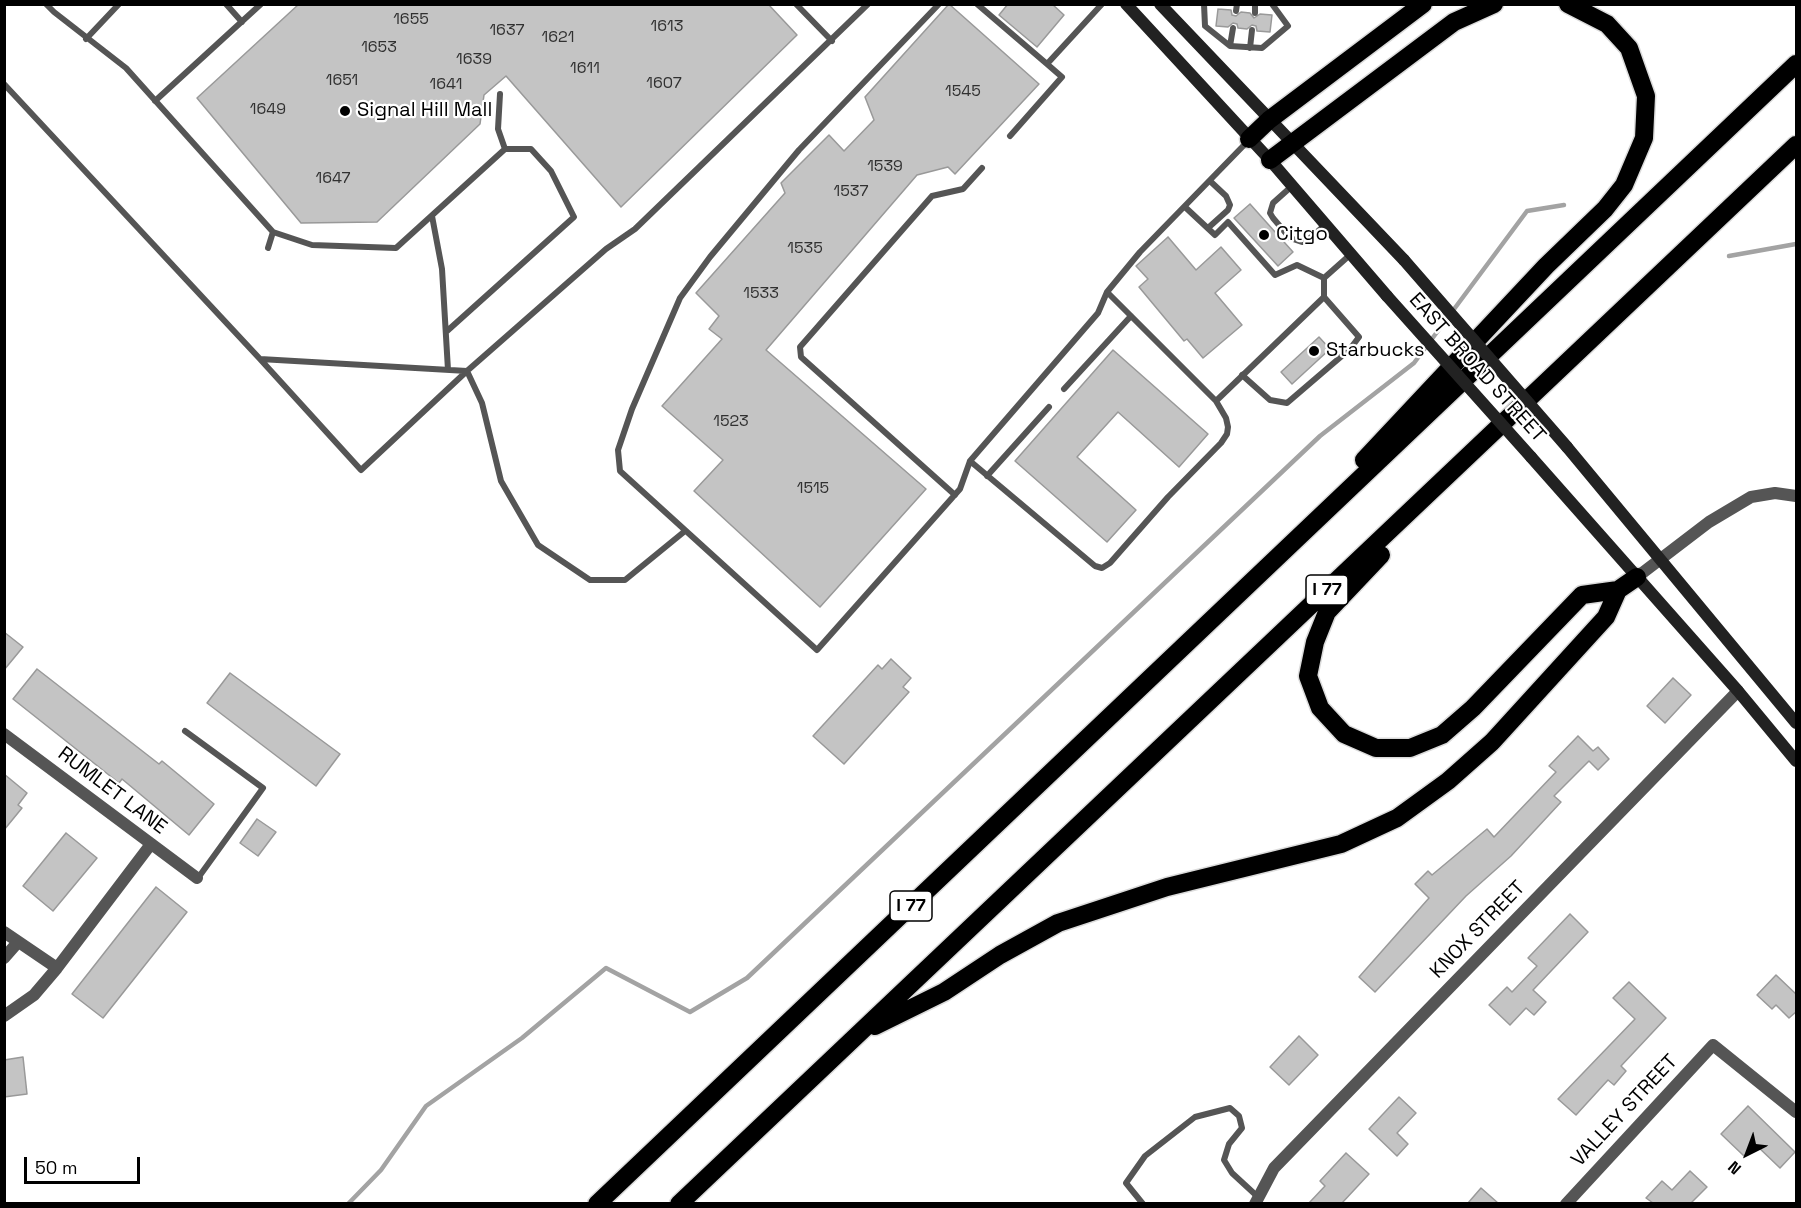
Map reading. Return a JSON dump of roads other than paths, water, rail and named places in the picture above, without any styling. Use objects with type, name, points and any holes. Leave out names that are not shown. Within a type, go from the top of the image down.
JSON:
[{"type":"highway","points":[[1250,139],[1269,120],[1423,4]]},
{"type":"highway","points":[[1270,160],[1454,22],[1494,4]]},
{"type":"highway","points":[[1225,608],[1546,266],[1605,208],[1624,185],[1644,138],[1646,96],[1629,48],[1607,24],[1568,4]]},
{"type":"highway","name":"I 77","points":[[597,1203],[1797,64]]},
{"type":"highway","name":"I 77","points":[[679,1203],[1797,145]]},
{"type":"highway","points":[[1576,353],[1327,612],[1315,642],[1308,676],[1320,708],[1344,734],[1376,748],[1410,748],[1442,735],[1473,708],[1582,595],[1618,590],[1637,577]]},
{"type":"highway","points":[[857,1035],[944,992],[1000,955],[1058,923],[1167,887],[1341,844],[1397,818],[1448,781],[1492,742],[1606,617],[1618,590]]},
{"type":"main road","name":"EAST BROAD STREET","points":[[1126,4],[1270,160],[1387,296],[1797,760]]},
{"type":"main road","name":"EAST BROAD STREET","points":[[1162,5],[1404,260],[1567,447],[1797,723]]},
{"type":"street","points":[[1637,577],[1709,522],[1751,497],[1775,493],[1797,496]]},
{"type":"street","name":"KNOX STREET","points":[[1256,1201],[1274,1168],[1738,691]]},
{"type":"street","name":"RUMLET LANE","points":[[4,734],[197,878]]},
{"type":"street","points":[[4,1016],[34,995],[151,844]]},
{"type":"street","points":[[4,932],[57,968]]},
{"type":"street","points":[[4,958],[18,942]]},
{"type":"street","name":"VALLEY STREET","points":[[1566,1203],[1713,1045],[1797,1112]]},
{"type":"lane","points":[[46,4],[126,68],[273,232],[312,245],[396,248],[505,149],[531,149],[550,171],[574,218],[446,332]]},
{"type":"lane","points":[[87,39],[119,4]]},
{"type":"lane","points":[[226,4],[242,22]]},
{"type":"lane","points":[[156,101],[261,4]]},
{"type":"lane","points":[[796,4],[832,41]]},
{"type":"lane","points":[[4,84],[361,470],[467,371],[606,249],[635,229],[868,4]]},
{"type":"lane","points":[[939,4],[799,150],[710,257],[680,298],[633,408],[618,450],[620,471],[817,650],[960,489],[970,461],[1098,313],[1107,292],[1140,252],[1250,139]]},
{"type":"lane","points":[[977,4],[1062,77],[1010,136]]},
{"type":"lane","points":[[1047,64],[1102,4]]},
{"type":"lane","points":[[1204,4],[1205,26],[1230,46],[1250,48],[1262,48],[1288,26],[1272,4]]},
{"type":"lane","points":[[1255,4],[1255,13]]},
{"type":"lane","points":[[1230,46],[1233,28]]},
{"type":"lane","points":[[1250,48],[1252,30]]},
{"type":"lane","points":[[501,94],[498,129],[505,149]]},
{"type":"lane","points":[[955,495],[801,357],[800,347],[932,196],[963,189],[982,168]]},
{"type":"lane","points":[[1208,228],[1230,206],[1226,196],[1210,181]]},
{"type":"lane","points":[[1292,186],[1273,203],[1270,213],[1290,238],[1302,242],[1326,225]]},
{"type":"lane","points":[[1185,207],[1215,235],[1228,222],[1275,275],[1297,265],[1324,278]]},
{"type":"lane","points":[[432,216],[442,269],[448,370]]},
{"type":"lane","points":[[268,248],[273,232]]},
{"type":"lane","points":[[1242,375],[1270,400],[1287,403],[1350,349],[1359,337],[1324,297],[1324,278],[1351,254]]},
{"type":"lane","points":[[970,461],[1095,566],[1102,568],[1110,563],[1168,497],[1221,443],[1227,434],[1228,427],[1226,418],[1216,401],[1107,292]]},
{"type":"lane","points":[[1216,401],[1324,297]]},
{"type":"lane","points":[[1064,389],[1131,316]]},
{"type":"lane","points":[[260,359],[467,371]]},
{"type":"lane","points":[[467,371],[482,403],[501,481],[538,545],[590,580],[625,580],[686,531]]},
{"type":"lane","points":[[987,476],[1049,407]]},
{"type":"lane","points":[[185,731],[263,788],[197,878]]},
{"type":"lane","points":[[1143,1203],[1126,1183],[1145,1156],[1195,1117],[1230,1108],[1239,1116],[1242,1128],[1229,1144],[1224,1160],[1256,1201]]},
{"type":"waterway","points":[[348,1204],[381,1170],[426,1106],[522,1038],[606,968],[690,1012],[747,978],[1320,436],[1414,363],[1527,211],[1564,205]]},
{"type":"waterway","points":[[1729,256],[1796,244]]},
{"type":"place","name":"Signal Hill Mall","points":[[345,111]]},
{"type":"place","name":"Citgo","points":[[1264,235]]},
{"type":"place","name":"Starbucks","points":[[1314,351]]}]
